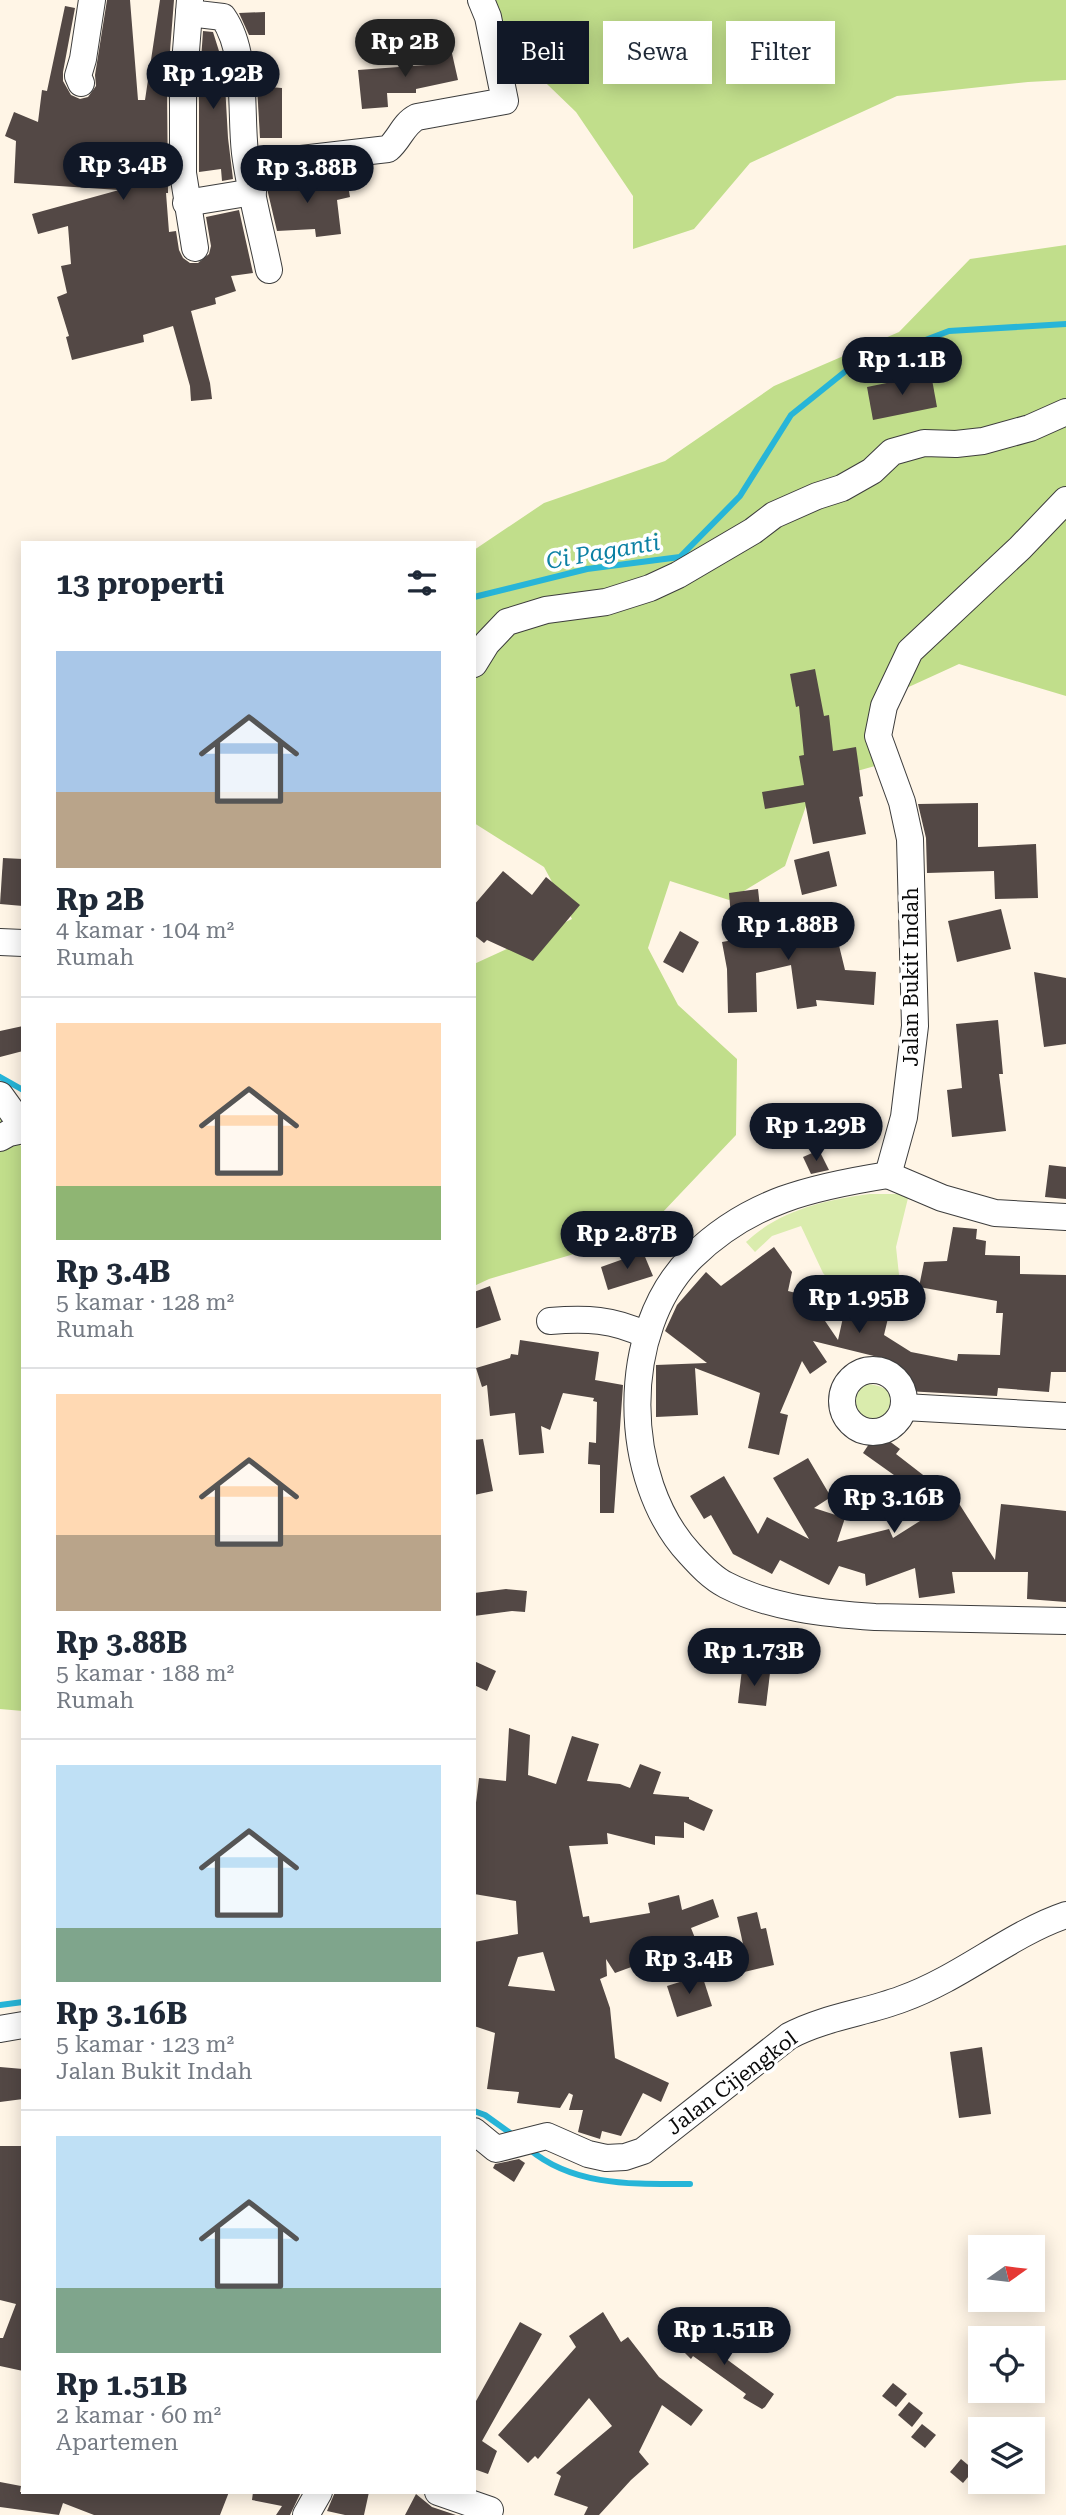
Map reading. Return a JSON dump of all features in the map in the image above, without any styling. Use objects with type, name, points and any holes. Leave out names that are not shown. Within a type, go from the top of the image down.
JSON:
[{"type":"street","points":[[81,83],[78,76],[92,0]]},
{"type":"street","points":[[248,165],[388,149],[396,142],[408,122],[417,117],[505,101],[488,17],[481,0]]},
{"type":"street","points":[[195,248],[183,173],[183,101],[190,6],[223,17],[229,26],[240,70],[248,165],[269,270]]},
{"type":"street","points":[[187,203],[253,192]]},
{"type":"street","points":[[476,661],[507,622],[546,610],[606,602],[650,588],[753,531],[774,515],[872,471],[892,452],[924,443],[983,441],[1030,428],[1066,412]]},
{"type":"street","name":"Jalan Bukit Indah","points":[[888,1175],[904,1117],[915,1026],[910,839],[902,802],[878,736],[884,706],[910,651],[1020,548],[1066,500]]},
{"type":"street","points":[[0,942],[21,943]]},
{"type":"street","points":[[0,1095],[21,1125]]},
{"type":"street","points":[[0,1138],[21,1129]]},
{"type":"street","points":[[1066,1217],[995,1213],[942,1198],[888,1175],[829,1184],[770,1204],[737,1222],[692,1257],[677,1274],[646,1335],[637,1379],[639,1433],[646,1473],[662,1516],[682,1545],[702,1567],[725,1584],[786,1605],[845,1615],[1066,1621]]},
{"type":"street","points":[[550,1321],[583,1318],[625,1325],[646,1335]]},
{"type":"street","points":[[904,1407],[1066,1416]]},
{"type":"street","name":"Jalan Cijengkol","points":[[476,2134],[496,2149],[547,2136],[588,2154],[606,2158],[625,2157],[643,2151],[789,2036],[811,2025],[903,1999],[966,1970],[1047,1921],[1066,1914]]},
{"type":"street","points":[[0,2029],[21,2025]]},
{"type":"street","points":[[306,2515],[318,2494]]},
{"type":"street","points":[[444,2494],[490,2510],[487,2515]]},
{"type":"green space","points":[[478,0],[1066,0],[1066,80],[897,96],[750,163],[694,229],[633,249],[633,196],[576,112],[547,84],[589,84],[589,21],[497,21],[497,36]]},
{"type":"green space","points":[[1066,245],[1066,696],[959,664],[878,701],[875,766],[814,783],[785,866],[729,900],[670,881],[648,948],[678,1005],[737,1059],[736,1135],[642,1234],[476,1285],[476,963],[572,919],[544,867],[476,824],[476,549],[544,503],[665,461],[774,386],[899,332],[970,259]]},
{"type":"green space","points":[[0,1109],[21,1146],[21,1711],[0,1709]]},
{"type":"green space","points":[[870,1194],[909,1194],[896,1247],[900,1284],[859,1298],[839,1291],[823,1273],[801,1226],[772,1236],[755,1252],[746,1242],[788,1214],[820,1203]]},
{"type":"green space","points":[[867,1384],[888,1390],[894,1405],[888,1420],[867,1427],[860,1422],[852,1399],[857,1390]]},
{"type":"building","points":[[107,0],[130,0],[138,100],[145,100],[160,0],[174,0],[167,89],[166,193],[169,232],[176,231],[183,258],[190,263],[198,263],[209,254],[211,246],[206,217],[239,210],[253,273],[231,276],[236,291],[215,298],[216,304],[191,311],[212,399],[191,401],[190,386],[173,326],[143,335],[144,342],[72,360],[66,337],[69,336],[57,297],[67,293],[61,266],[71,264],[68,226],[38,234],[32,214],[119,190],[14,183],[16,141],[5,136],[14,112],[38,122],[42,90],[47,91],[65,6],[75,8],[63,81],[71,95],[80,99],[88,97],[96,86],[95,75]]},
{"type":"building","points":[[265,12],[265,35],[249,35],[239,13]]},
{"type":"building","points":[[203,31],[213,32],[224,67],[233,179],[222,181],[221,169],[199,172],[199,90]]},
{"type":"building","points":[[451,49],[458,80],[416,89],[416,93],[387,93],[388,107],[362,109],[358,70],[426,65],[424,54]]},
{"type":"building","points":[[257,86],[282,88],[282,138],[260,138]]},
{"type":"building","points":[[312,179],[312,186],[347,179],[350,197],[337,200],[341,234],[316,237],[315,229],[277,231],[265,180]]},
{"type":"building","points":[[931,374],[937,407],[873,420],[867,387]]},
{"type":"building","points":[[815,669],[824,716],[829,715],[833,751],[856,747],[863,796],[859,797],[866,834],[813,844],[805,802],[765,809],[762,792],[804,785],[799,756],[804,755],[799,706],[796,707],[790,674]]},
{"type":"building","points":[[978,803],[978,847],[1036,844],[1038,898],[995,899],[994,871],[927,873],[926,838],[918,804]]},
{"type":"building","points":[[829,851],[837,886],[802,895],[794,860]]},
{"type":"building","points":[[3,858],[21,859],[21,906],[0,904]]},
{"type":"building","points":[[503,871],[532,895],[546,877],[580,905],[533,961],[487,940],[484,943],[476,937],[476,903]]},
{"type":"building","points":[[758,889],[764,944],[834,925],[845,970],[876,972],[874,1005],[816,1000],[817,1006],[797,1009],[791,965],[756,973],[757,1012],[728,1013],[727,969],[722,942],[733,940],[729,893]]},
{"type":"building","points":[[1001,909],[1011,949],[957,962],[948,921]]},
{"type":"building","points":[[680,931],[699,942],[683,973],[663,962]]},
{"type":"building","points":[[1034,972],[1066,978],[1066,1044],[1044,1047]]},
{"type":"building","points":[[998,1020],[1003,1074],[999,1074],[1006,1131],[952,1137],[947,1090],[962,1088],[956,1024]]},
{"type":"building","points":[[21,1026],[21,1052],[0,1057],[0,1031]]},
{"type":"building","points":[[819,1150],[829,1170],[811,1174],[803,1157]]},
{"type":"building","points":[[1049,1165],[1066,1167],[1066,1199],[1045,1197]]},
{"type":"building","points":[[953,1227],[977,1229],[976,1239],[986,1241],[985,1255],[1020,1256],[1020,1274],[1066,1275],[1066,1372],[1051,1372],[1049,1392],[998,1388],[997,1396],[906,1391],[906,1382],[877,1366],[882,1358],[813,1341],[827,1362],[810,1374],[802,1361],[780,1413],[788,1415],[779,1455],[748,1448],[760,1393],[695,1368],[698,1415],[656,1417],[656,1365],[707,1363],[665,1331],[677,1305],[706,1272],[721,1286],[774,1247],[792,1272],[788,1291],[808,1296],[838,1340],[846,1304],[889,1314],[884,1335],[911,1352],[957,1361],[958,1354],[1000,1355],[1003,1313],[996,1313],[997,1301],[919,1287],[924,1262],[947,1261]]},
{"type":"building","points":[[643,1252],[653,1276],[608,1290],[601,1267]]},
{"type":"building","points":[[490,1286],[501,1320],[476,1328],[476,1291]]},
{"type":"building","points":[[520,1340],[599,1352],[595,1380],[623,1385],[614,1513],[600,1513],[600,1465],[588,1464],[589,1442],[596,1443],[597,1402],[593,1401],[594,1398],[563,1393],[550,1430],[541,1426],[544,1453],[519,1455],[515,1413],[490,1416],[487,1385],[482,1387],[476,1368],[510,1358],[511,1354],[518,1355]]},
{"type":"building","points":[[877,1432],[900,1449],[896,1454],[958,1502],[995,1560],[1001,1504],[1066,1511],[1066,1602],[1027,1599],[1028,1572],[952,1572],[955,1593],[919,1598],[915,1568],[866,1586],[865,1574],[839,1566],[829,1585],[780,1560],[772,1574],[733,1554],[711,1515],[704,1519],[690,1496],[724,1476],[758,1534],[767,1517],[809,1539],[773,1478],[808,1458],[831,1497],[814,1508],[845,1518],[837,1542],[889,1529],[893,1538],[931,1514],[902,1492],[908,1485],[863,1453]]},
{"type":"building","points":[[483,1439],[493,1491],[476,1495],[476,1440]]},
{"type":"building","points":[[506,1589],[527,1591],[525,1612],[476,1616],[476,1593]]},
{"type":"building","points":[[476,1662],[496,1671],[487,1691],[476,1686]]},
{"type":"building","points":[[742,1669],[770,1673],[766,1706],[738,1703]]},
{"type":"building","points":[[509,1728],[530,1735],[528,1775],[556,1784],[572,1736],[599,1744],[587,1781],[620,1784],[630,1788],[640,1764],[661,1772],[653,1794],[689,1797],[713,1810],[704,1831],[684,1822],[684,1838],[655,1836],[655,1845],[607,1833],[608,1844],[569,1846],[583,1917],[589,1916],[590,1923],[650,1913],[648,1903],[679,1895],[682,1910],[713,1899],[719,1917],[691,1928],[697,1943],[615,1973],[606,1959],[607,1976],[600,1979],[610,2008],[615,2058],[669,2083],[661,2102],[643,2093],[621,2136],[602,2131],[600,2139],[578,2132],[583,2110],[569,2110],[573,2095],[569,2093],[560,2108],[517,2103],[519,2092],[487,2089],[495,2033],[476,2027],[476,1942],[518,1934],[516,1901],[476,1894],[476,1803],[479,1778],[506,1781]],"holes":[[[543,1952],[555,1991],[508,1986],[518,1957]]]},
{"type":"building","points":[[757,1912],[761,1929],[766,1928],[774,1965],[740,1973],[736,1955],[745,1953],[737,1917]]},
{"type":"building","points":[[702,1975],[712,2006],[677,2017],[667,1986]]},
{"type":"building","points":[[982,2047],[991,2114],[959,2118],[950,2052]]},
{"type":"building","points":[[0,2067],[21,2069],[21,2099],[0,2102]]},
{"type":"building","points":[[0,2146],[21,2146],[21,2371],[0,2366],[0,2338],[3,2338],[16,2304],[0,2300]]},
{"type":"building","points":[[519,2159],[525,2163],[514,2182],[493,2168],[495,2164]]},
{"type":"building","points":[[603,2312],[621,2342],[628,2337],[659,2377],[703,2410],[691,2426],[662,2405],[639,2452],[649,2464],[599,2515],[584,2515],[588,2507],[554,2495],[561,2476],[556,2473],[612,2426],[589,2398],[538,2459],[535,2456],[528,2463],[498,2435],[576,2347],[569,2336]]},
{"type":"building","points":[[520,2322],[542,2334],[482,2441],[497,2451],[488,2474],[476,2470],[476,2401]]},
{"type":"building","points":[[696,2324],[711,2339],[706,2344],[774,2394],[765,2407],[762,2409],[743,2398],[746,2394],[693,2356],[691,2359],[676,2344]]},
{"type":"building","points":[[893,2383],[907,2394],[896,2407],[882,2396]]},
{"type":"building","points":[[909,2402],[923,2413],[912,2427],[898,2415]]},
{"type":"building","points":[[922,2424],[936,2435],[925,2448],[911,2437]]},
{"type":"building","points":[[961,2459],[968,2465],[968,2477],[963,2483],[950,2472]]},
{"type":"building","points":[[0,2482],[21,2486],[21,2494],[228,2494],[220,2515],[94,2515],[63,2503],[59,2515],[0,2507]]},
{"type":"building","points":[[253,2494],[300,2494],[290,2515],[276,2515],[282,2506],[252,2500]]},
{"type":"building","points":[[334,2494],[369,2494],[364,2515],[327,2511]]},
{"type":"building","points":[[416,2494],[432,2507],[456,2515],[405,2515]]},
{"type":"waterway","name":"Ci Paganti","points":[[476,597],[587,569],[680,557],[740,496],[791,415],[847,370],[949,331],[1066,324]]},
{"type":"waterway","name":"Ci Paganti","points":[[0,1077],[21,1089]]},
{"type":"waterway","name":"Ci Paganti","points":[[0,2005],[21,2002]]},
{"type":"waterway","name":"Ci Paganti","points":[[476,2112],[513,2135]]},
{"type":"waterway","name":"Ci Paganti","points":[[529,2149],[547,2161],[585,2177],[627,2183],[690,2184]]}]
